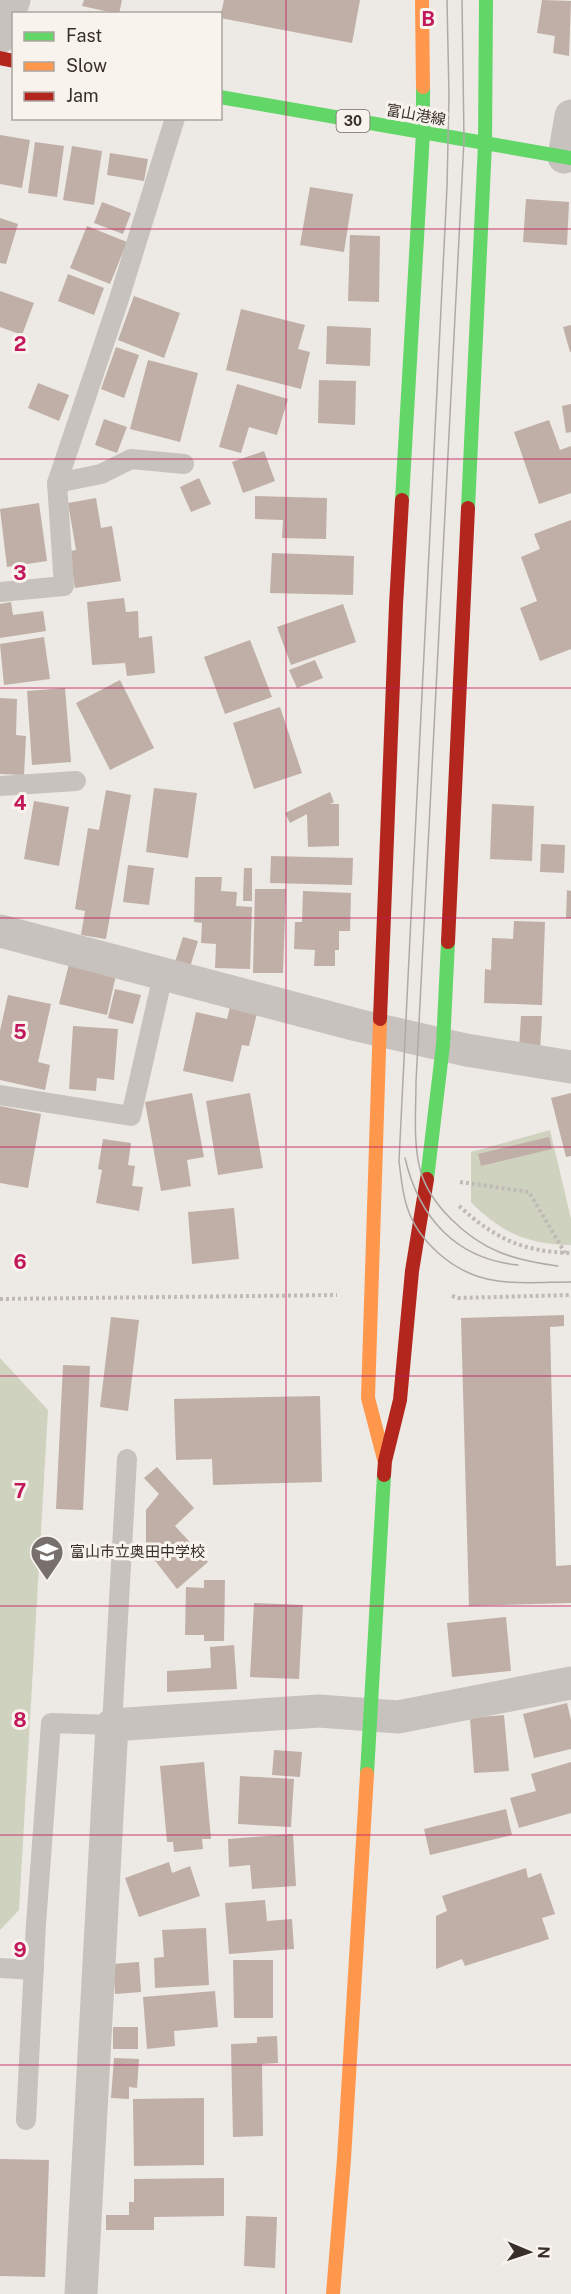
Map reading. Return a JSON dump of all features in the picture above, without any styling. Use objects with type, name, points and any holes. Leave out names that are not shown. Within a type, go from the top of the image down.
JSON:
[{"type":"street","points":[[0,37],[14,0]]},
{"type":"street","points":[[385,1461],[368,1398],[370,1296],[396,605],[423,133],[422,0]]},
{"type":"street","points":[[333,2294],[344,2159],[385,1461],[400,1400],[412,1271],[433,1139],[443,1045],[485,144],[486,0]]},
{"type":"street","name":"富山港線","points":[[222,97],[568,157]]},
{"type":"street","points":[[568,157],[571,116]]},
{"type":"street","points":[[0,931],[163,975],[443,1045],[571,1067]]},
{"type":"street","points":[[81,2294],[112,1725],[319,1711],[398,1717],[571,1683]]},
{"type":"lane","points":[[0,592],[64,586],[57,483],[119,299],[174,120]]},
{"type":"lane","points":[[57,483],[101,474],[131,459],[184,464]]},
{"type":"lane","points":[[0,786],[76,781]]},
{"type":"lane","points":[[0,1095],[131,1116],[163,975]]},
{"type":"lane","points":[[26,2120],[51,1723],[112,1725],[127,1459]]},
{"type":"lane","points":[[0,1968],[34,1970]]},
{"type":"path","points":[[459,1182],[529,1192],[565,1253]]},
{"type":"path","points":[[459,1206],[483,1228],[507,1240],[536,1250],[571,1253]]},
{"type":"path","points":[[452,1296],[458,1298],[571,1295]]},
{"type":"path","points":[[0,1299],[370,1296]]},
{"type":"green space","points":[[550,1130],[571,1219],[571,1245],[541,1242],[516,1235],[493,1222],[471,1202],[471,1152]]},
{"type":"green space","points":[[0,1358],[48,1410],[19,1910],[0,1930]]},
{"type":"building","points":[[84,0],[122,0],[119,12],[82,6]]},
{"type":"building","points":[[224,0],[360,0],[352,43],[222,18]]},
{"type":"building","points":[[542,0],[571,1],[569,56],[553,53],[555,36],[537,33]]},
{"type":"building","points":[[0,135],[30,140],[22,188],[0,184]]},
{"type":"building","points":[[35,142],[64,146],[57,197],[28,193]]},
{"type":"building","points":[[72,146],[102,151],[94,205],[63,200]]},
{"type":"building","points":[[110,153],[148,159],[144,181],[107,175]]},
{"type":"building","points":[[310,187],[353,194],[344,252],[300,245]]},
{"type":"building","points":[[526,199],[569,202],[567,245],[523,242]]},
{"type":"building","points":[[102,202],[131,213],[123,234],[94,223]]},
{"type":"building","points":[[0,218],[18,224],[6,264],[0,263]]},
{"type":"building","points":[[87,226],[127,242],[110,284],[70,268]]},
{"type":"building","points":[[350,235],[380,236],[379,302],[348,301]]},
{"type":"building","points":[[68,274],[104,288],[94,315],[58,301]]},
{"type":"building","points":[[0,291],[34,303],[22,335],[0,327]]},
{"type":"building","points":[[134,296],[180,313],[164,358],[118,340]]},
{"type":"building","points":[[241,309],[305,325],[298,349],[310,352],[301,389],[226,370]]},
{"type":"building","points":[[571,325],[571,352],[570,352],[563,327]]},
{"type":"building","points":[[327,326],[371,328],[370,366],[326,364]]},
{"type":"building","points":[[116,347],[139,355],[124,398],[101,389]]},
{"type":"building","points":[[148,360],[198,373],[180,442],[130,429]]},
{"type":"building","points":[[319,380],[356,381],[355,425],[318,423]]},
{"type":"building","points":[[38,383],[69,395],[59,421],[28,408]]},
{"type":"building","points":[[237,384],[288,399],[277,435],[249,427],[241,453],[219,447]]},
{"type":"building","points":[[571,404],[571,432],[566,433],[562,406]]},
{"type":"building","points":[[104,419],[127,427],[117,453],[95,445]]},
{"type":"building","points":[[549,420],[560,450],[571,446],[571,493],[539,504],[514,432]]},
{"type":"building","points":[[264,451],[275,481],[243,493],[232,462]]},
{"type":"building","points":[[199,478],[211,504],[191,512],[180,487]]},
{"type":"building","points":[[255,496],[327,498],[326,539],[282,538],[283,520],[255,519]]},
{"type":"building","points":[[96,498],[101,528],[112,526],[121,581],[75,588],[69,551],[76,550],[68,503]]},
{"type":"building","points":[[39,503],[47,561],[7,567],[0,509]]},
{"type":"building","points":[[571,520],[571,649],[540,661],[520,608],[537,601],[521,557],[540,549],[534,534]]},
{"type":"building","points":[[272,553],[354,556],[353,595],[270,593]]},
{"type":"building","points":[[124,598],[126,612],[138,611],[139,638],[152,636],[155,673],[127,676],[125,663],[92,665],[87,602]]},
{"type":"building","points":[[11,602],[13,615],[43,611],[46,631],[0,638],[0,604]]},
{"type":"building","points":[[343,604],[356,642],[291,665],[277,627]]},
{"type":"building","points":[[44,637],[50,679],[4,685],[0,644]]},
{"type":"building","points":[[250,640],[272,697],[225,714],[204,657]]},
{"type":"building","points":[[315,660],[323,678],[297,688],[289,670]]},
{"type":"building","points":[[120,680],[154,748],[110,770],[76,703]]},
{"type":"building","points":[[65,688],[71,762],[32,765],[27,691]]},
{"type":"building","points":[[0,698],[17,699],[16,735],[26,736],[24,775],[0,774]]},
{"type":"building","points":[[280,707],[302,773],[254,789],[233,723]]},
{"type":"building","points":[[154,788],[197,793],[188,858],[146,852]]},
{"type":"building","points":[[106,790],[131,795],[106,939],[81,935],[85,911],[75,909],[88,828],[99,830]]},
{"type":"building","points":[[330,792],[334,802],[330,804],[339,804],[339,846],[308,847],[307,814],[290,823],[285,813]]},
{"type":"building","points":[[34,801],[69,807],[59,866],[24,859]]},
{"type":"building","points":[[492,804],[534,806],[532,861],[490,859]]},
{"type":"building","points":[[541,844],[565,845],[564,873],[540,872]]},
{"type":"building","points":[[271,856],[353,858],[352,885],[270,883]]},
{"type":"building","points":[[128,865],[154,868],[149,905],[123,902]]},
{"type":"building","points":[[244,868],[252,868],[252,901],[243,901]]},
{"type":"building","points":[[195,877],[222,877],[221,891],[237,892],[236,906],[252,907],[250,969],[215,968],[216,944],[201,943],[202,923],[194,922]]},
{"type":"building","points":[[255,889],[286,889],[283,973],[253,973]]},
{"type":"building","points":[[567,890],[571,891],[571,918],[566,918]]},
{"type":"building","points":[[303,891],[351,893],[350,931],[339,931],[339,950],[335,950],[335,966],[314,966],[315,950],[294,949],[295,922],[302,922]]},
{"type":"building","points":[[514,921],[545,922],[542,1005],[484,1003],[485,969],[491,970],[492,938],[513,939]]},
{"type":"building","points":[[183,937],[198,941],[190,967],[175,962]]},
{"type":"building","points":[[69,964],[116,975],[107,1015],[59,1004]]},
{"type":"building","points":[[115,989],[141,995],[133,1024],[108,1018]]},
{"type":"building","points":[[8,995],[51,1004],[38,1062],[50,1065],[45,1090],[0,1080],[0,1031]]},
{"type":"building","points":[[230,1007],[257,1013],[249,1046],[242,1045],[233,1082],[183,1071],[196,1012],[227,1019]]},
{"type":"building","points":[[521,1016],[542,1016],[540,1050],[519,1049]]},
{"type":"building","points":[[73,1026],[118,1029],[114,1080],[97,1078],[96,1091],[69,1089]]},
{"type":"building","points":[[192,1093],[204,1157],[187,1160],[191,1186],[161,1191],[145,1102]]},
{"type":"building","points":[[250,1093],[263,1168],[218,1175],[206,1101]]},
{"type":"building","points":[[571,1093],[571,1156],[566,1157],[551,1098]]},
{"type":"building","points":[[0,1106],[41,1114],[28,1188],[0,1183]]},
{"type":"building","points":[[549,1137],[552,1149],[481,1166],[478,1154]]},
{"type":"building","points":[[103,1139],[131,1143],[128,1165],[135,1166],[132,1186],[143,1187],[139,1211],[96,1203],[102,1170],[98,1169]]},
{"type":"building","points":[[234,1208],[239,1259],[192,1264],[188,1212]]},
{"type":"building","points":[[564,1315],[564,1326],[550,1327],[556,1566],[571,1565],[571,1603],[469,1606],[461,1318]]},
{"type":"building","points":[[111,1317],[139,1320],[128,1411],[100,1407]]},
{"type":"building","points":[[63,1365],[90,1366],[83,1510],[56,1509]]},
{"type":"building","points":[[320,1396],[322,1482],[213,1485],[212,1459],[176,1460],[174,1399]]},
{"type":"building","points":[[157,1467],[194,1508],[175,1526],[208,1562],[177,1589],[146,1549],[146,1510],[159,1494],[144,1478]]},
{"type":"building","points":[[204,1580],[225,1580],[224,1641],[204,1641],[204,1635],[185,1635],[186,1587],[204,1588]]},
{"type":"building","points":[[254,1603],[303,1605],[299,1679],[250,1677]]},
{"type":"building","points":[[506,1617],[511,1671],[452,1677],[447,1623]]},
{"type":"building","points":[[234,1645],[237,1689],[167,1692],[167,1671],[211,1668],[210,1647]]},
{"type":"building","points":[[567,1703],[571,1720],[571,1749],[534,1758],[523,1714]]},
{"type":"building","points":[[504,1715],[509,1771],[474,1773],[470,1718]]},
{"type":"building","points":[[274,1750],[302,1752],[300,1777],[272,1775]]},
{"type":"building","points":[[204,1762],[211,1839],[202,1839],[203,1849],[174,1852],[173,1842],[167,1842],[160,1766]]},
{"type":"building","points":[[571,1762],[571,1813],[519,1828],[510,1798],[536,1791],[531,1774]]},
{"type":"building","points":[[240,1776],[294,1779],[291,1827],[238,1824]]},
{"type":"building","points":[[506,1809],[512,1835],[430,1855],[424,1829]]},
{"type":"building","points":[[293,1834],[296,1886],[252,1889],[250,1865],[229,1867],[228,1839]]},
{"type":"building","points":[[169,1862],[172,1873],[190,1866],[200,1896],[139,1917],[125,1878]]},
{"type":"building","points":[[526,1868],[528,1878],[541,1873],[555,1914],[542,1918],[549,1939],[465,1966],[462,1959],[436,1969],[436,1916],[447,1911],[442,1896]]},
{"type":"building","points":[[265,1900],[267,1921],[292,1919],[294,1949],[229,1954],[225,1903]]},
{"type":"building","points":[[206,1928],[209,1985],[155,1988],[154,1958],[164,1957],[162,1930]]},
{"type":"building","points":[[233,1960],[273,1960],[273,2018],[234,2018]]},
{"type":"building","points":[[139,1962],[141,1992],[115,1994],[113,1964]]},
{"type":"building","points":[[215,1991],[218,2027],[174,2031],[175,2046],[147,2049],[143,1997]]},
{"type":"building","points":[[113,2027],[138,2027],[138,2049],[113,2049]]},
{"type":"building","points":[[277,2036],[278,2063],[262,2064],[263,2136],[233,2137],[231,2044],[257,2043],[257,2037]]},
{"type":"building","points":[[114,2058],[139,2059],[137,2088],[129,2087],[129,2099],[111,2098]]},
{"type":"building","points":[[204,2098],[204,2165],[134,2166],[133,2099]]},
{"type":"building","points":[[0,2159],[49,2160],[45,2277],[0,2276]]},
{"type":"building","points":[[224,2178],[224,2216],[154,2217],[154,2230],[106,2230],[106,2215],[129,2215],[129,2202],[134,2202],[134,2179]]},
{"type":"building","points":[[246,2216],[277,2217],[275,2268],[244,2266]]},
{"type":"tram line","points":[[447,0],[449,96],[447,187],[399,1161],[404,1196],[412,1220],[428,1243],[449,1262],[474,1275],[497,1281],[571,1282]]},
{"type":"tram line","points":[[462,0],[464,140],[416,1082],[416,1148],[420,1169],[428,1190],[441,1208],[463,1230],[487,1246],[513,1257],[558,1266]]},
{"type":"tram line","points":[[405,1158],[411,1180],[420,1199],[444,1232],[476,1254],[518,1265]]},
{"type":"traffic: fast","points":[[468,508],[485,144],[486,0]]},
{"type":"traffic: fast","points":[[402,500],[423,133],[423,87]]},
{"type":"traffic: fast","points":[[222,97],[571,158]]},
{"type":"traffic: fast","points":[[427,1179],[443,1045],[448,942]]},
{"type":"traffic: fast","points":[[367,1774],[384,1475]]},
{"type":"traffic: slow","points":[[422,0],[423,87]]},
{"type":"traffic: slow","points":[[380,1019],[368,1398],[384,1459]]},
{"type":"traffic: slow","points":[[333,2294],[344,2159],[367,1774]]},
{"type":"traffic: jam","points":[[0,58],[12,61]]},
{"type":"traffic: jam","points":[[380,1019],[402,500]]},
{"type":"traffic: jam","points":[[448,942],[468,508]]},
{"type":"traffic: jam","points":[[384,1475],[385,1461],[400,1400],[412,1271],[427,1179]]},
{"type":"place","name":"富山市立奥田中学校","points":[[47,1581]]}]
